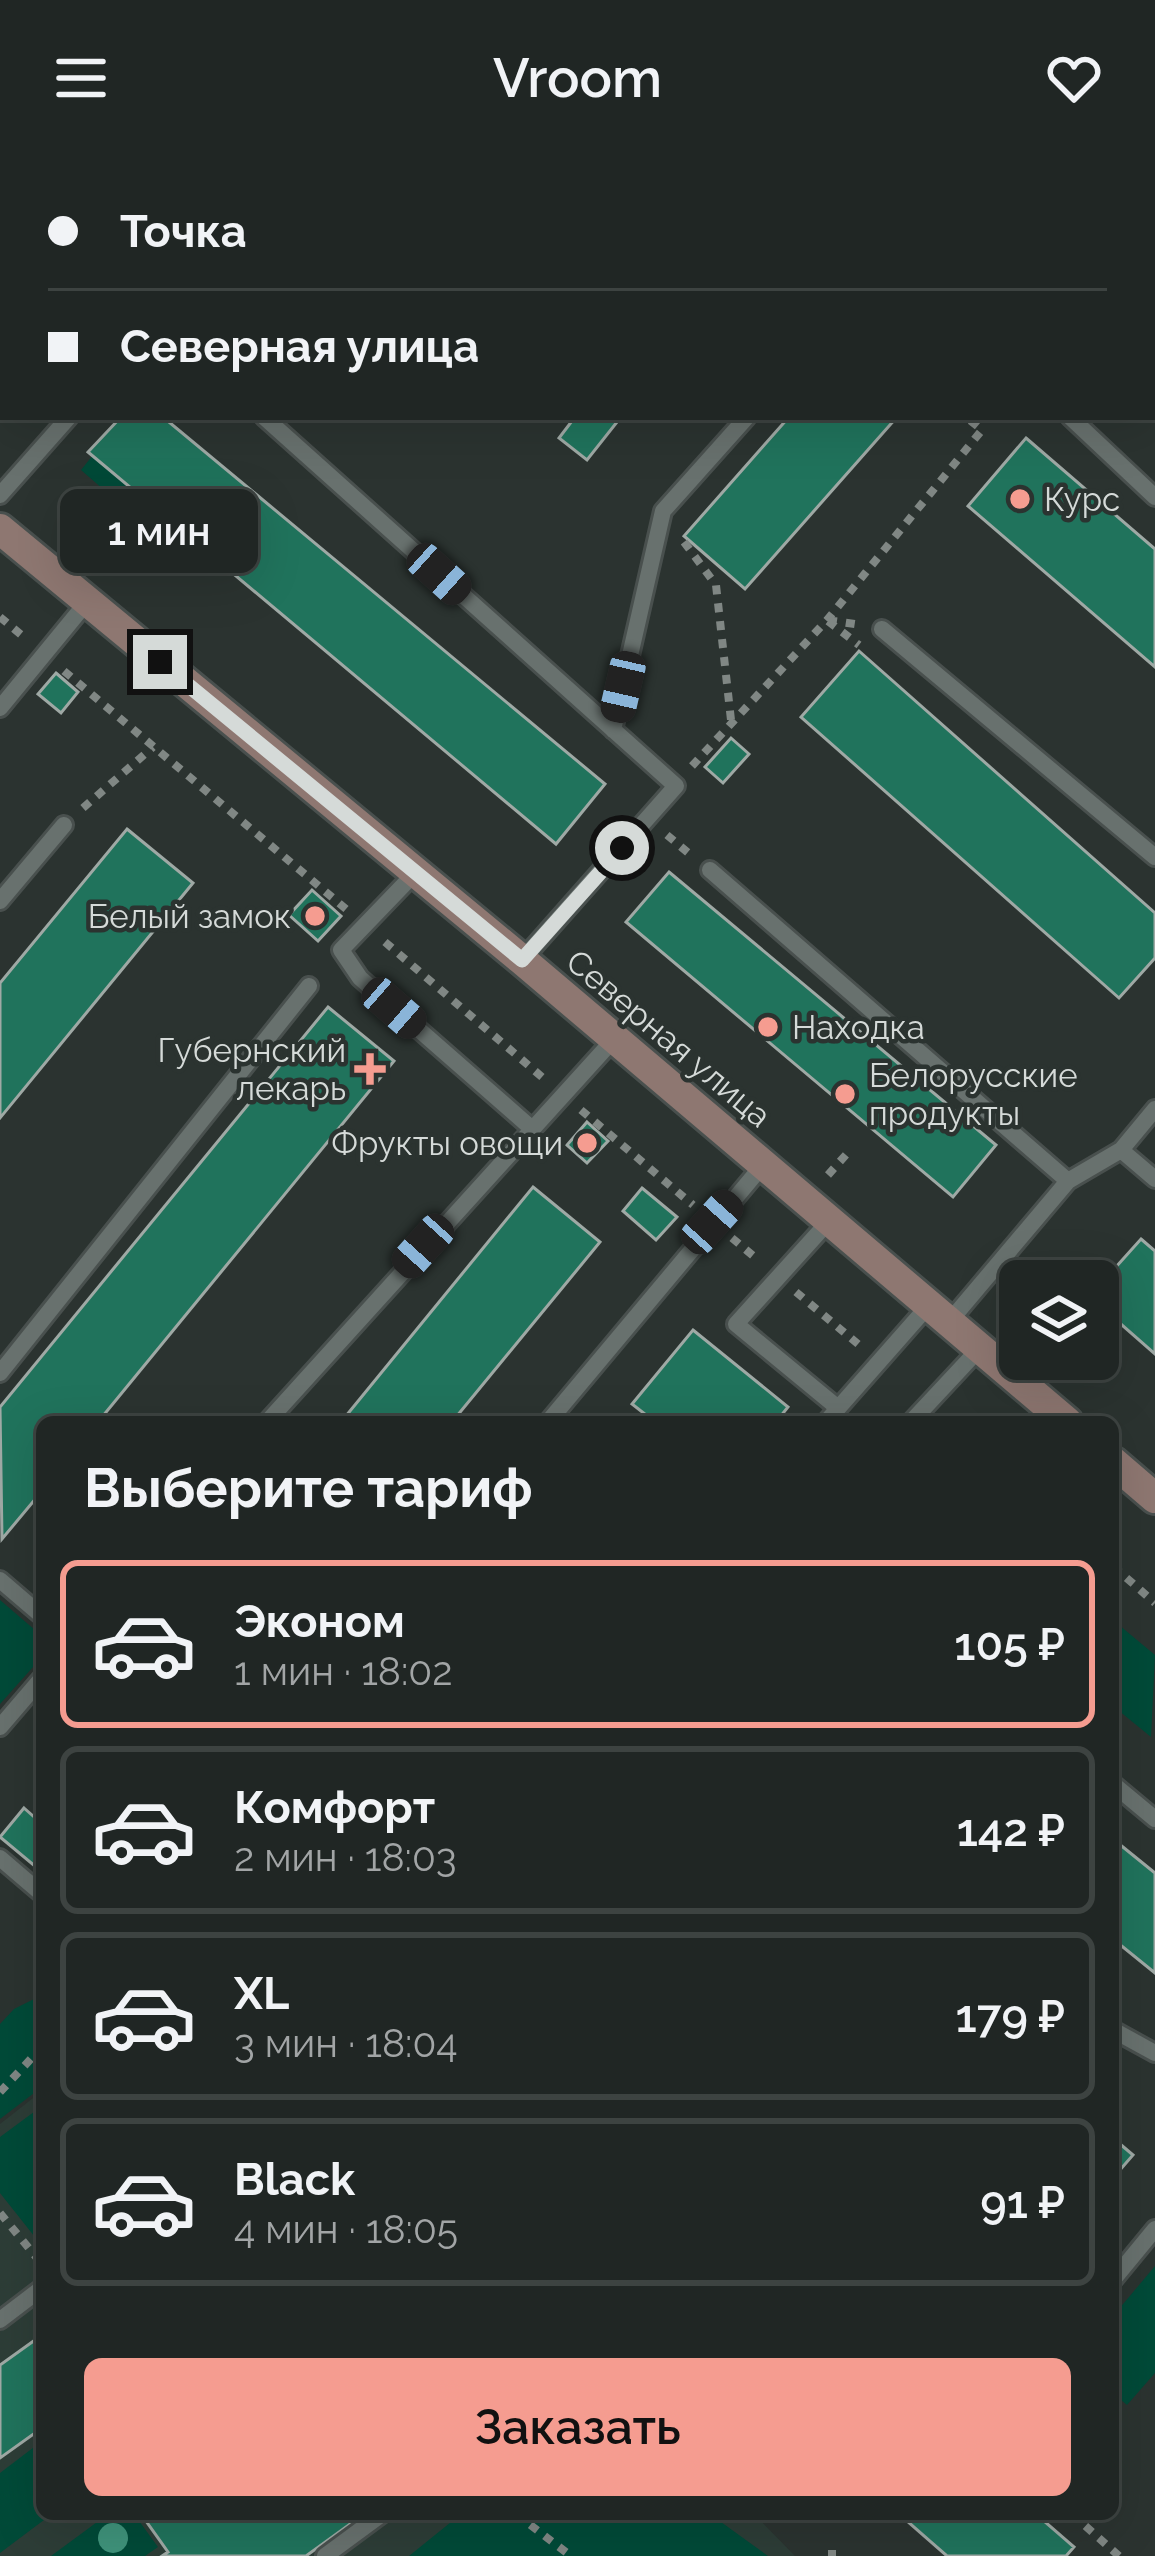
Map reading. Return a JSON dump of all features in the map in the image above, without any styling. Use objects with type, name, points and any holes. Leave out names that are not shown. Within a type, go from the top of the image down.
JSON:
[{"type":"main road","name":"Северная улица","points":[[0,529],[522,960],[1060,1416]]},
{"type":"main road","points":[[1119,1467],[1155,1498]]},
{"type":"lane","points":[[0,495],[66,420]]},
{"type":"lane","points":[[267,420],[676,786],[522,960]]},
{"type":"lane","points":[[1073,420],[1155,497]]},
{"type":"lane","points":[[613,730],[663,512],[735,421]]},
{"type":"lane","points":[[0,708],[87,602]]},
{"type":"lane","points":[[882,628],[1155,856]]},
{"type":"lane","points":[[0,901],[64,825]]},
{"type":"lane","points":[[710,870],[1067,1181]]},
{"type":"lane","points":[[416,872],[341,950],[360,978],[530,1127]]},
{"type":"lane","points":[[0,1373],[309,986]]},
{"type":"lane","points":[[273,1416],[615,1038]]},
{"type":"lane","points":[[830,1220],[736,1324],[832,1415],[878,1361],[939,1313],[1067,1181],[1121,1150],[1155,1109]]},
{"type":"lane","points":[[1121,1150],[1155,1179]]},
{"type":"lane","points":[[553,1416],[763,1165]]},
{"type":"lane","points":[[917,1416],[980,1348]]},
{"type":"lane","points":[[0,1580],[36,1611]]},
{"type":"lane","points":[[0,1727],[36,1685]]},
{"type":"lane","points":[[1119,1789],[1155,1819]]},
{"type":"lane","points":[[0,1858],[36,1889]]},
{"type":"lane","points":[[1119,2033],[1155,2053]]},
{"type":"lane","points":[[1119,2273],[1155,2229]]},
{"type":"lane","points":[[0,2320],[36,2293]]},
{"type":"lane","points":[[325,2556],[374,2520]]},
{"type":"path","points":[[676,786],[827,620],[982,430],[970,420]]},
{"type":"path","points":[[663,512],[716,585],[731,722]]},
{"type":"path","points":[[0,617],[878,1361]]},
{"type":"path","points":[[827,620],[862,648]]},
{"type":"path","points":[[64,825],[153,747]]},
{"type":"path","points":[[647,819],[710,870]]},
{"type":"path","points":[[1119,1571],[1155,1603]]},
{"type":"path","points":[[0,2092],[36,2053]]},
{"type":"path","points":[[0,2213],[36,2258]]},
{"type":"path","points":[[524,2520],[571,2556]]},
{"type":"path","points":[[1079,2520],[1119,2556]]},
{"type":"shaded area","points":[[36,2096],[36,2520],[760,2520],[795,2556],[0,2556],[0,2124]]},
{"type":"green space","points":[[93,455],[132,489],[119,503],[81,470]]},
{"type":"green space","points":[[0,1600],[36,1631],[36,1664],[0,1704]]},
{"type":"green space","points":[[1119,1625],[1155,1655],[1151,1737],[1119,1711]]},
{"type":"green space","points":[[36,1998],[36,2092],[0,2119],[0,2024],[14,2009]]},
{"type":"green space","points":[[36,2110],[36,2238],[0,2193],[0,2137]]},
{"type":"green space","points":[[1155,2266],[1155,2373],[1127,2405],[1119,2398],[1119,2309]]},
{"type":"green space","points":[[36,2446],[36,2520],[44,2520],[0,2553],[0,2473]]},
{"type":"green space","points":[[100,2520],[138,2520],[158,2547],[145,2556],[51,2556]]},
{"type":"green space","points":[[454,2520],[718,2520],[768,2556],[409,2556]]},
{"type":"building","points":[[118,420],[167,420],[605,784],[556,844],[88,452]]},
{"type":"building","points":[[573,420],[619,420],[587,460],[559,438]]},
{"type":"building","points":[[786,420],[894,420],[745,589],[684,536]]},
{"type":"building","points":[[1026,438],[1155,549],[1155,667],[968,506]]},
{"type":"building","points":[[859,651],[1155,913],[1155,958],[1119,998],[801,717]]},
{"type":"building","points":[[56,673],[78,692],[61,713],[38,694]]},
{"type":"building","points":[[731,738],[749,754],[723,783],[705,767]]},
{"type":"building","points":[[127,829],[193,883],[0,1118],[0,983]]},
{"type":"building","points":[[669,872],[996,1145],[953,1197],[626,922]]},
{"type":"building","name":"Белый замок","points":[[312,890],[341,916],[318,941],[289,915]]},
{"type":"building","points":[[328,1007],[394,1061],[103,1416],[36,1416],[36,1498],[2,1539],[0,1407]]},
{"type":"building","name":"Фрукты овощи","points":[[587,1122],[608,1141],[587,1163],[567,1145]]},
{"type":"building","points":[[533,1187],[600,1242],[457,1416],[346,1416]]},
{"type":"building","points":[[642,1188],[677,1217],[656,1240],[623,1211]]},
{"type":"building","points":[[1141,1239],[1155,1251],[1155,1354],[1119,1322],[1119,1264]]},
{"type":"building","points":[[693,1330],[788,1407],[781,1416],[647,1416],[632,1404]]},
{"type":"building","points":[[24,1808],[36,1819],[36,1867],[0,1837]]},
{"type":"building","points":[[1119,1844],[1155,1873],[1155,1973],[1119,1944]]},
{"type":"building","points":[[1119,2143],[1133,2155],[1119,2171]]},
{"type":"building","points":[[36,2339],[36,2432],[0,2458],[0,2365]]},
{"type":"building","points":[[145,2520],[356,2520],[306,2556],[162,2556],[168,2552]]},
{"type":"building","points":[[906,2520],[1043,2520],[1074,2547],[1066,2556],[947,2556]]},
{"type":"place","name":"Курс","points":[[1020,499]]},
{"type":"place","name":"Белый замок","points":[[315,916]]},
{"type":"place","name":"Находка","points":[[768,1027]]},
{"type":"place","name":"Губернский лекарь","points":[[370,1069]]},
{"type":"place","name":"Белорусские продукты","points":[[845,1094]]},
{"type":"place","name":"Фрукты овощи","points":[[587,1143]]},
{"type":"route","points":[[160,662],[522,960],[622,848]]}]
